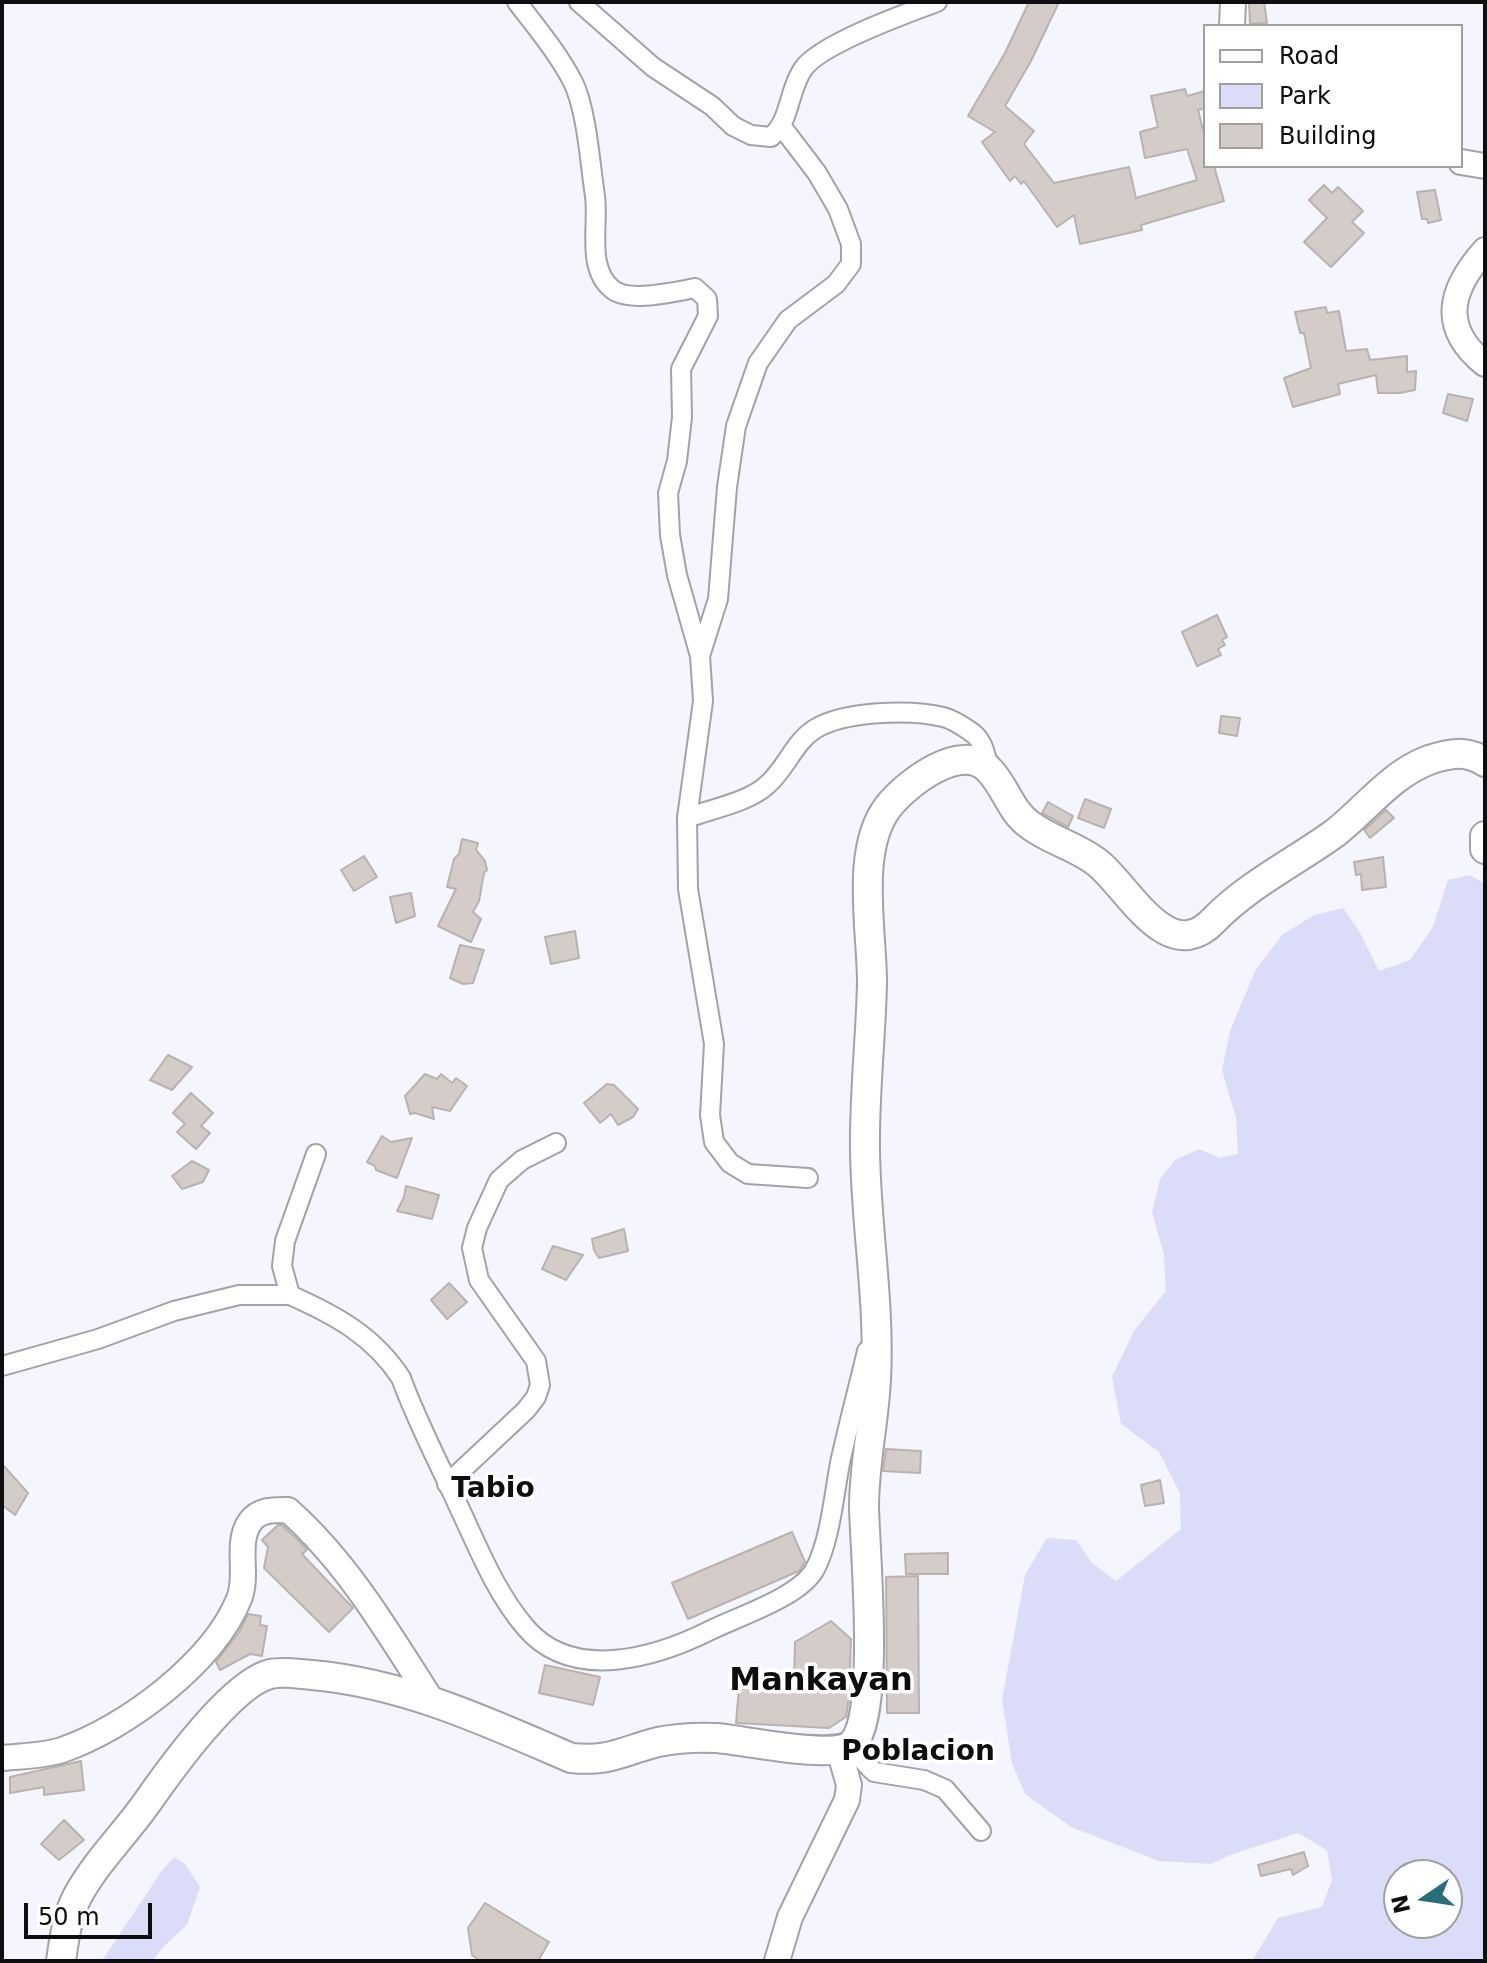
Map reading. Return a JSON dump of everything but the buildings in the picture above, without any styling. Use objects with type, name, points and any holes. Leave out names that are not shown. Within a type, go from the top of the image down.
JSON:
[{"type":"main road","points":[[61,1961],[73,1907],[95,1868],[214,1717],[242,1689],[269,1674],[291,1673],[368,1681],[432,1701],[571,1758],[594,1760],[684,1738],[715,1738],[816,1750],[845,1748],[861,1729],[867,1690],[869,1625],[865,1474],[876,1378],[864,1150],[872,984],[869,863],[873,838],[892,802],[934,768],[961,760],[982,763],[989,769],[1008,802],[1029,825],[1096,861],[1158,927],[1173,934],[1189,935],[1207,928],[1251,888],[1333,834],[1384,789],[1425,761],[1466,753],[1485,762]]},
{"type":"main road","points":[[1485,836],[1485,849]]},
{"type":"street","points":[[517,2],[555,52],[574,85],[586,136],[596,207],[597,267],[613,290],[630,296],[695,288],[707,299],[708,316],[681,369],[682,417],[677,461],[668,493],[670,535],[677,575],[700,656],[703,701],[687,818],[688,889],[714,1044],[710,1115],[714,1142],[730,1163],[748,1174],[808,1178]]},
{"type":"street","points":[[579,2],[653,67],[712,106],[733,126],[751,135],[771,137],[782,127],[793,90],[804,67],[865,30],[937,2]]},
{"type":"street","points":[[1232,24],[1233,2]]},
{"type":"street","points":[[700,656],[718,599],[727,487],[736,426],[758,363],[788,320],[836,284],[851,264],[851,244],[838,209],[817,173],[782,127]]},
{"type":"street","points":[[1463,162],[1485,166]]},
{"type":"street","points":[[1485,250],[1460,282],[1455,321],[1465,346],[1485,364]]},
{"type":"street","points":[[687,818],[741,800],[766,787],[799,744],[816,729],[845,718],[908,713],[946,717],[982,743],[989,769]]},
{"type":"street","points":[[447,1484],[526,1410],[540,1385],[536,1361],[479,1280],[472,1248],[477,1228],[499,1180],[522,1160],[556,1143]]},
{"type":"street","points":[[290,1295],[282,1266],[285,1241],[316,1154]]},
{"type":"street","points":[[2,1366],[98,1339],[174,1311],[239,1295],[290,1295],[352,1327],[385,1354],[401,1378],[472,1540],[527,1630],[558,1652],[593,1661],[629,1659],[697,1637],[796,1589],[813,1573],[834,1505],[850,1418],[875,1317]]},
{"type":"street","points":[[2,1758],[59,1751],[81,1742],[161,1694],[182,1677],[214,1640],[240,1598],[244,1578],[244,1539],[249,1523],[256,1515],[270,1510],[288,1510],[345,1571],[432,1701]]},
{"type":"street","points":[[845,1748],[874,1772],[924,1780],[945,1789],[981,1831]]},
{"type":"street","points":[[777,1961],[790,1917],[847,1800],[849,1785],[845,1748]]},
{"type":"green space","points":[[1470,875],[1485,884],[1485,1961],[1252,1961],[1278,1918],[1322,1907],[1332,1880],[1327,1850],[1298,1833],[1211,1864],[1159,1861],[1071,1827],[1025,1794],[1012,1763],[1002,1700],[1025,1575],[1047,1538],[1076,1540],[1092,1563],[1116,1581],[1181,1529],[1180,1493],[1159,1452],[1121,1424],[1112,1377],[1134,1331],[1166,1291],[1164,1255],[1152,1212],[1160,1179],[1175,1160],[1199,1149],[1220,1158],[1238,1154],[1236,1118],[1222,1070],[1230,1031],[1255,971],[1282,935],[1314,915],[1343,908],[1379,971],[1410,960],[1433,927],[1448,880]]},
{"type":"green space","points":[[174,1857],[185,1864],[200,1887],[187,1925],[153,1961],[102,1961],[161,1872]]},
{"type":"district","name":"Tabio","points":[[493,1490]]},
{"type":"district","name":"Mankayan","points":[[821,1682]]},
{"type":"district","name":"Poblacion","points":[[918,1753]]}]
